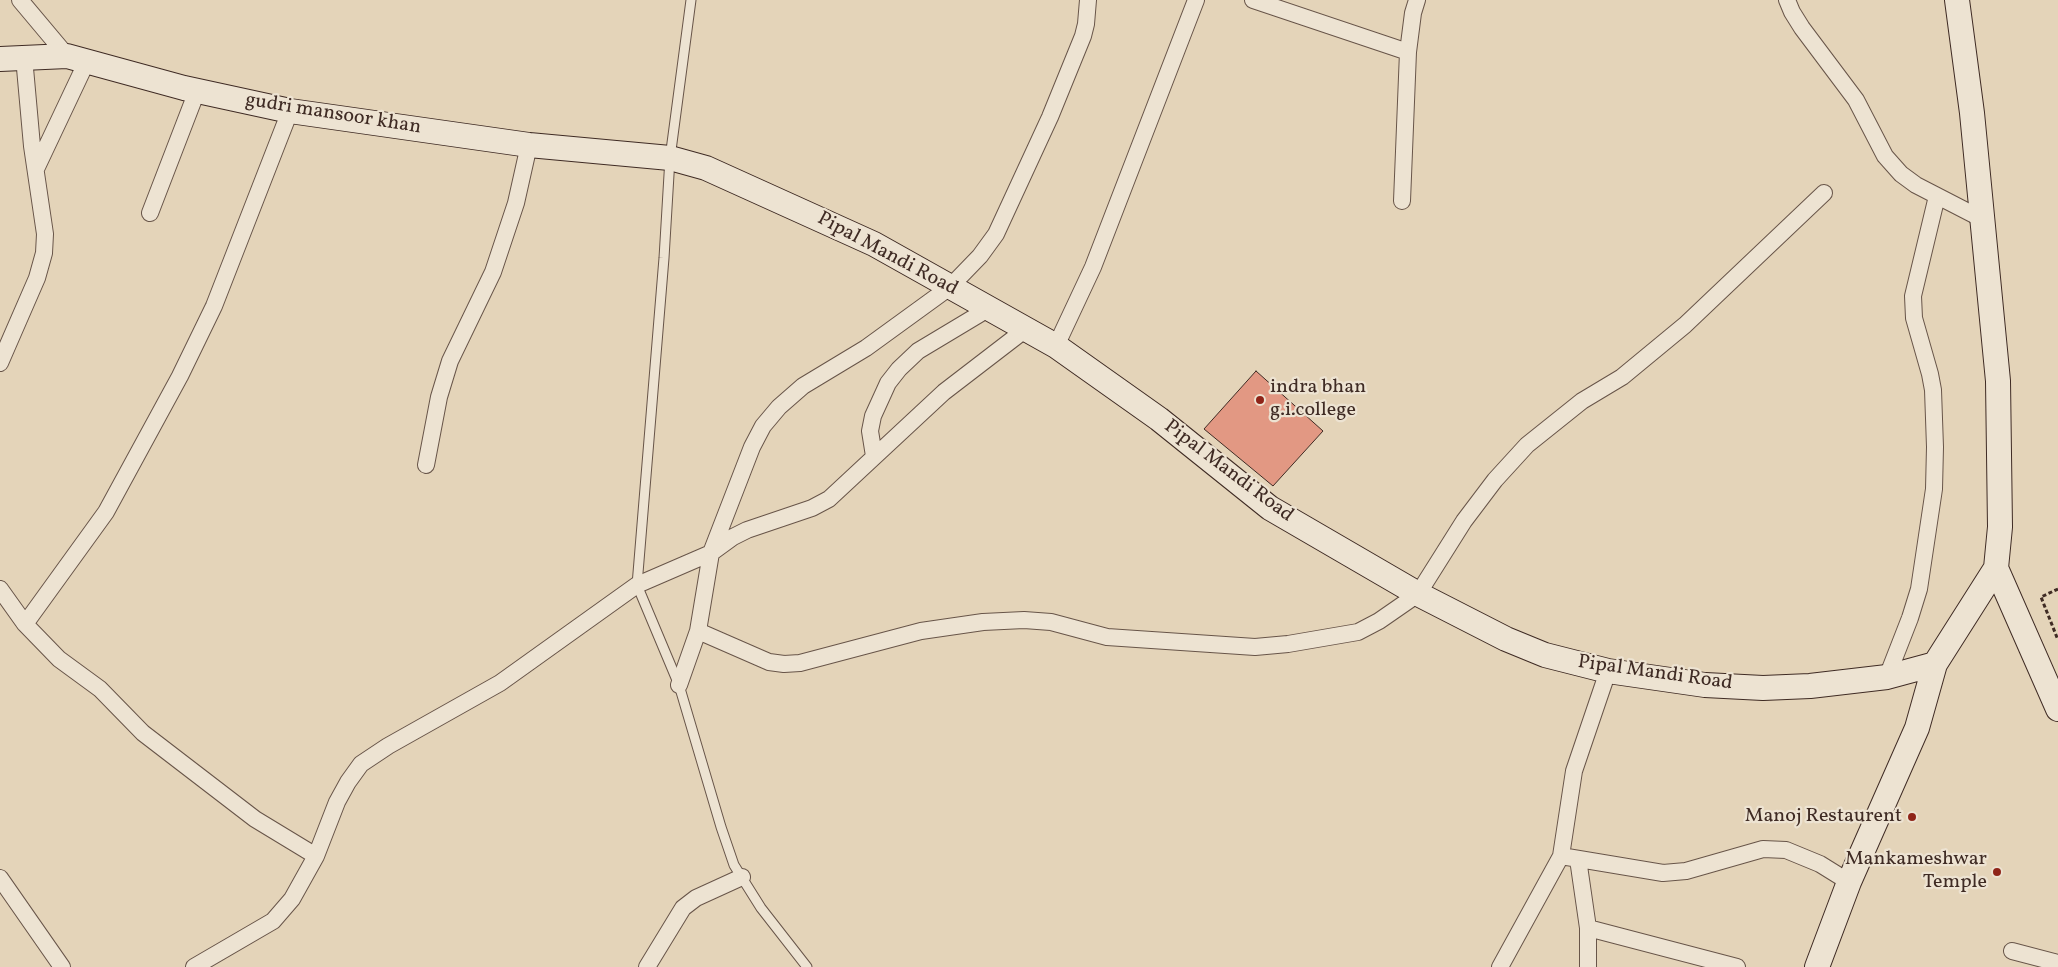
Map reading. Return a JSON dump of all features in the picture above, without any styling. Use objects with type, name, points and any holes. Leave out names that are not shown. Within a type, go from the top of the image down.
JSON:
[{"type":"street","points":[[20,0],[77,58],[36,169]]},
{"type":"street","points":[[679,684],[698,631],[711,553],[752,447],[763,426],[779,406],[804,386],[866,348],[950,287],[980,256],[996,234],[1050,117],[1083,36],[1088,0]]},
{"type":"street","points":[[1056,346],[1093,267],[1196,0]]},
{"type":"street","points":[[1253,0],[1408,52]]},
{"type":"street","points":[[1402,201],[1408,52],[1413,13],[1417,0]]},
{"type":"street","points":[[1787,0],[1802,28],[1856,100],[1885,156],[1901,174],[1916,185],[1982,219]]},
{"type":"street","points":[[1817,967],[1849,882],[1918,728],[1935,664],[1996,568],[2000,527],[1998,381],[1971,103],[1957,0]]},
{"type":"street","points":[[0,363],[37,278],[44,252],[45,234],[24,57]]},
{"type":"street","name":"gudri mansoor khan","points":[[0,59],[24,57],[77,58],[197,91],[290,111],[529,144],[670,158]]},
{"type":"street","points":[[150,213],[197,91]]},
{"type":"street","points":[[25,624],[106,512],[180,376],[214,306],[290,111]]},
{"type":"street","points":[[426,465],[438,397],[450,361],[493,272],[516,203],[529,144]]},
{"type":"street","name":"Pipal Mandi Road","points":[[670,158],[706,168],[874,244],[1056,346],[1159,419],[1270,508],[1418,594],[1506,640],[1545,655],[1608,672],[1705,685],[1763,688],[1810,686],[1887,677],[1935,664]]},
{"type":"street","points":[[698,631],[769,662],[784,664],[800,663],[921,631],[983,622],[1024,620],[1051,622],[1107,637],[1255,647],[1288,644],[1358,632],[1379,621],[1418,594],[1464,521],[1495,480],[1527,445],[1582,401],[1622,377],[1685,325],[1824,193]]},
{"type":"street","points":[[1887,677],[1910,618],[1918,589],[1934,489],[1933,390],[1914,318],[1912,296],[1937,196]]},
{"type":"street","points":[[874,456],[870,431],[873,416],[888,384],[899,369],[918,351],[988,309]]},
{"type":"street","points":[[194,967],[273,921],[292,899],[316,856],[348,782],[361,764],[388,746],[500,683],[637,584],[711,553],[733,537],[747,530],[812,508],[829,499],[944,392],[1026,329]]},
{"type":"street","points":[[1996,568],[2058,709]]},
{"type":"street","points":[[0,589],[25,624],[59,660],[100,689],[143,733],[254,819],[316,856]]},
{"type":"street","points":[[1500,967],[1561,856],[1574,771],[1608,672]]},
{"type":"street","points":[[1561,856],[1663,873],[1686,871],[1763,849],[1786,850],[1820,864],[1849,882]]},
{"type":"street","points":[[1578,859],[1588,928],[1588,967]]},
{"type":"street","points":[[648,967],[683,908],[696,898],[742,877]]},
{"type":"street","points":[[0,878],[62,967]]},
{"type":"street","points":[[1588,928],[1737,967]]},
{"type":"street","points":[[2012,951],[2058,963]]},
{"type":"lane","points":[[691,0],[670,158],[664,258],[637,584],[679,684],[734,865],[761,908],[807,967]]},
{"type":"path","points":[[2058,589],[2041,597],[2058,640]]},
{"type":"building","name":"indra bhan g.i.college","points":[[1256,371],[1323,431],[1273,486],[1204,429]]},
{"type":"place","name":"indra bhan g.i.college","points":[[1260,400]]},
{"type":"place","name":"Manoj Restaurent","points":[[1912,817]]},
{"type":"place","name":"Mankameshwar Temple","points":[[1997,872]]}]
